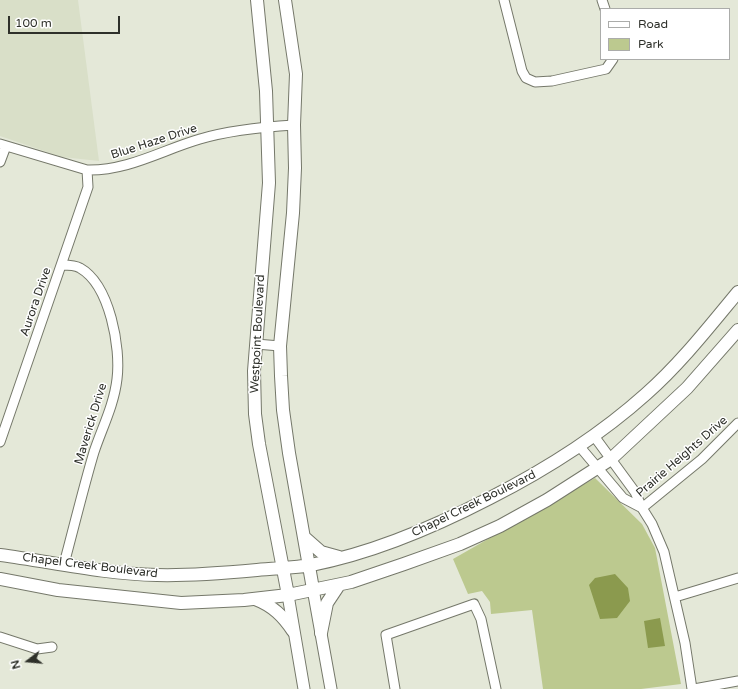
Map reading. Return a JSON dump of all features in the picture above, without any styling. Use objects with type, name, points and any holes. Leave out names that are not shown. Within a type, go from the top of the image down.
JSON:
[{"type":"main road","name":"Westpoint Boulevard","points":[[257,0],[266,91],[269,183],[254,371],[255,414],[258,444],[288,595]]},
{"type":"main road","name":"Westpoint Boulevard","points":[[285,0],[296,74],[293,213],[280,346],[283,410],[313,589]]},
{"type":"main road","name":"Chapel Creek Boulevard","points":[[0,555],[156,576],[199,575],[309,565],[343,557],[400,540],[464,512],[536,475],[580,447],[652,388],[706,331],[738,292]]},
{"type":"main road","points":[[0,579],[58,590],[167,603],[254,599],[288,595],[339,585],[460,544],[500,526],[547,500],[611,459],[688,388],[738,330]]},
{"type":"main road","points":[[304,537],[321,552],[332,556],[343,557]]},
{"type":"main road","points":[[321,633],[327,603],[339,585]]},
{"type":"main road","points":[[254,599],[266,603],[277,611],[293,632]]},
{"type":"street","points":[[504,0],[522,71],[526,78],[535,82],[552,81],[606,69],[612,60]]},
{"type":"street","name":"Blue Haze Drive","points":[[3,145],[88,170],[114,169],[199,140],[234,131],[294,125]]},
{"type":"street","points":[[0,162],[3,145]]},
{"type":"street","name":"Aurora Drive","points":[[0,442],[88,187],[88,170]]},
{"type":"street","name":"Maverick Drive","points":[[62,265],[78,267],[86,272],[109,309],[115,335],[117,373],[113,399],[94,453],[64,564]]},
{"type":"street","points":[[256,344],[280,346]]},
{"type":"street","name":"Prairie Heights Drive","points":[[642,508],[702,459],[738,423]]},
{"type":"street","points":[[594,436],[635,492],[642,508],[652,524],[664,552],[675,597],[693,689],[738,681]]},
{"type":"street","points":[[580,447],[624,498],[642,508]]},
{"type":"street","points":[[675,597],[738,578]]},
{"type":"street","name":"Westpoint Boulevard","points":[[313,589],[331,689]]},
{"type":"street","name":"Westpoint Boulevard","points":[[288,595],[293,632],[304,689]]},
{"type":"street","points":[[395,689],[386,635],[474,604],[481,619],[496,689]]},
{"type":"street","points":[[0,638],[37,649],[52,647]]},
{"type":"shaded area","points":[[0,0],[78,0],[99,161],[62,157],[0,136]]},
{"type":"shaded area","points":[[615,574],[628,588],[630,601],[617,618],[600,619],[589,585],[595,578]]},
{"type":"shaded area","points":[[660,618],[665,646],[648,648],[644,621]]},
{"type":"green space","points":[[595,478],[642,524],[655,548],[681,684],[641,689],[543,689],[532,610],[491,614],[490,602],[482,591],[468,594],[453,559]]}]
